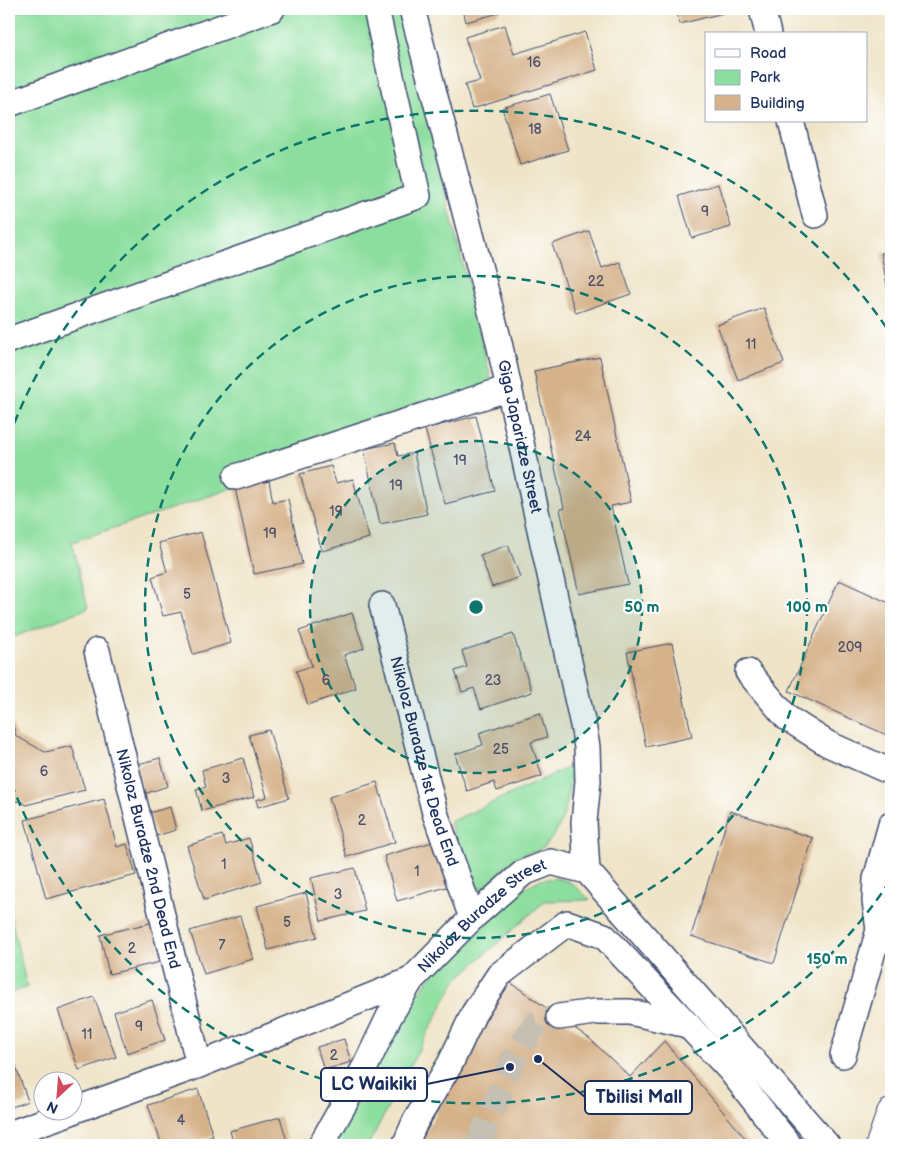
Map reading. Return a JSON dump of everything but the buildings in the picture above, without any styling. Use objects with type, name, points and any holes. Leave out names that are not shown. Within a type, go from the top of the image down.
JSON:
[{"type":"highway","points":[[880,1145],[891,1113]]},
{"type":"street","points":[[9,104],[272,9]]},
{"type":"street","points":[[9,340],[418,196],[376,9]]},
{"type":"street","name":"Giga Japaridze Street","points":[[412,9],[498,338],[583,725],[587,747],[588,781],[584,822],[588,871]]},
{"type":"street","points":[[762,9],[768,32]]},
{"type":"street","points":[[791,122],[815,215]]},
{"type":"street","points":[[236,477],[509,388]]},
{"type":"street","name":"Nikoloz Buradze 1st Dead End","points":[[382,605],[435,813],[472,918]]},
{"type":"street","name":"Nikoloz Buradze 2nd Dead End","points":[[97,651],[199,1065]]},
{"type":"street","points":[[748,672],[787,718],[828,744],[891,772]]},
{"type":"street","points":[[844,1055],[885,935],[875,901],[876,879],[891,825]]},
{"type":"street","name":"Nikoloz Buradze Street","points":[[82,1107],[199,1065],[411,980],[472,918],[523,873],[551,862],[588,871]]},
{"type":"street","points":[[588,871],[827,1145]]},
{"type":"street","points":[[405,1145],[415,1122],[450,1064],[474,1013],[499,975],[567,923],[604,936],[731,1071],[789,1145]]},
{"type":"street","points":[[321,1145],[411,980]]},
{"type":"street","points":[[559,1016],[595,1012],[630,1012],[688,1025]]},
{"type":"street","name":"Nikoloz Buradze Street","points":[[9,1134],[42,1122]]},
{"type":"green space","points":[[9,9],[400,9],[496,400],[72,542],[88,608],[9,639]]},
{"type":"green space","points":[[571,766],[567,801],[555,834],[539,850],[516,858],[485,887],[475,887],[468,884],[450,822]]},
{"type":"green space","points":[[557,878],[570,882],[590,900],[545,901],[456,980],[368,1145],[334,1145],[409,1008],[441,961],[517,891],[540,880]]},
{"type":"green space","points":[[9,909],[27,987],[9,994]]},
{"type":"tunnel","points":[[478,1145],[517,1051],[536,1023],[559,1017]]},
{"type":"place","name":"Tbilisi Mall","points":[[538,1059]]},
{"type":"place","name":"LC Waikiki","points":[[510,1067]]}]
